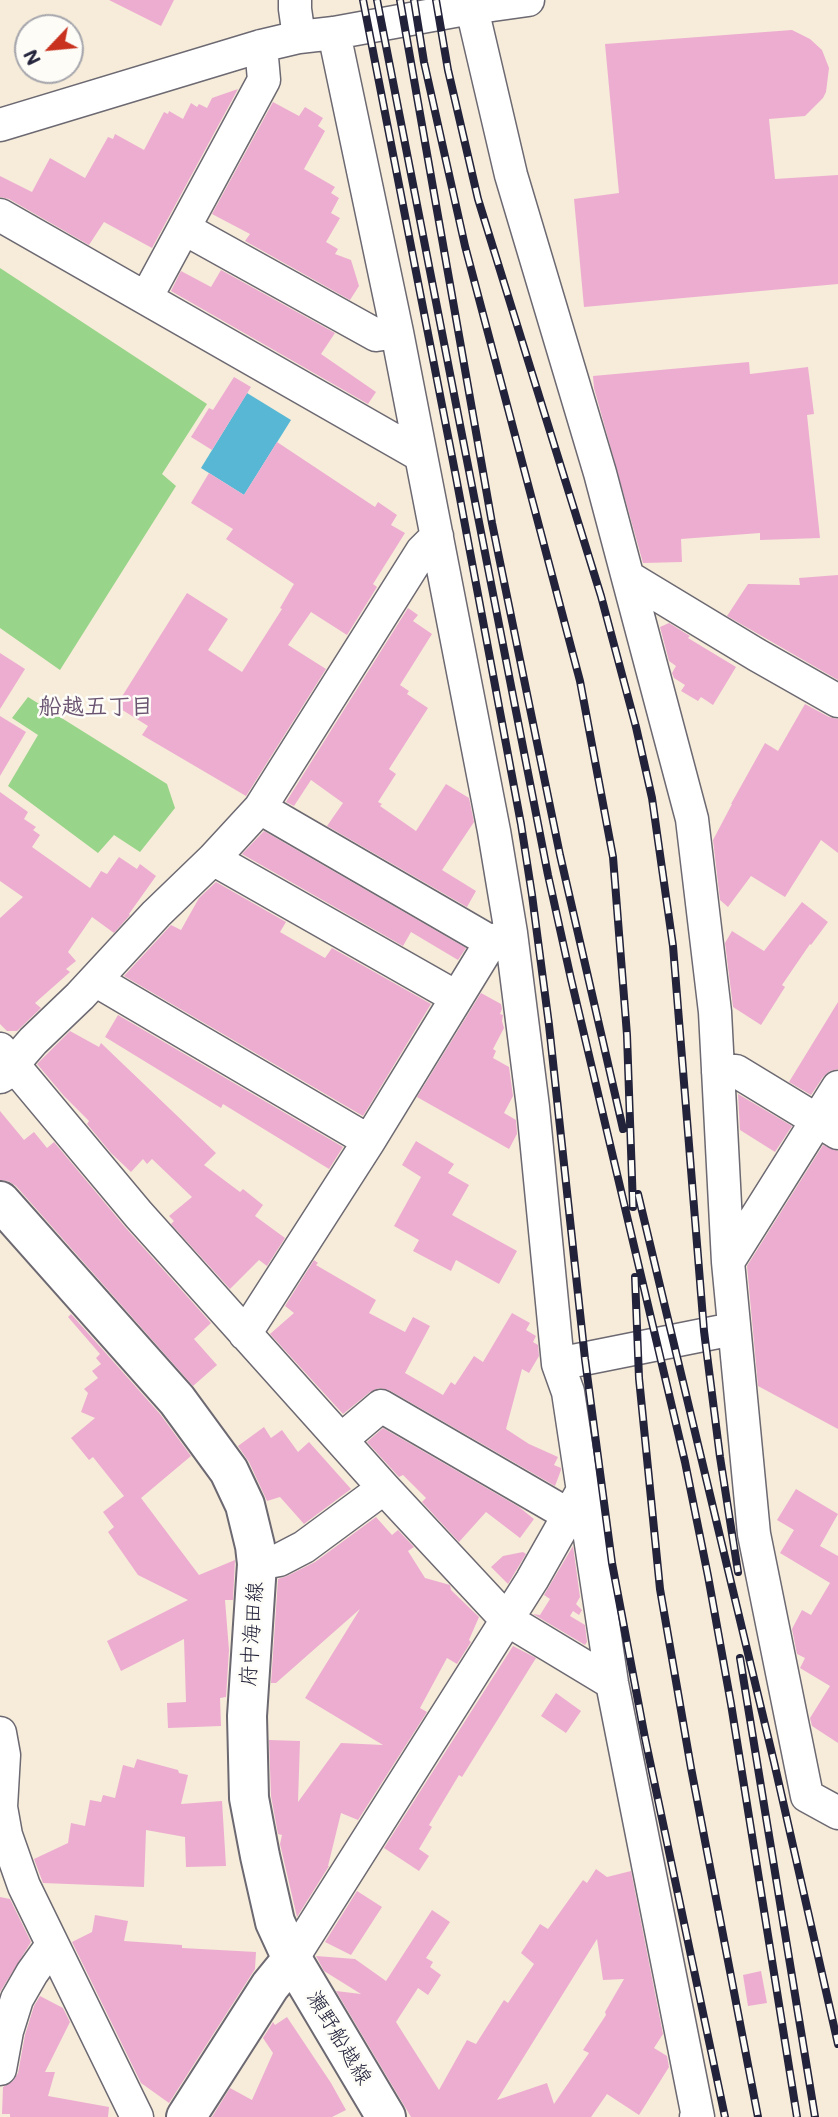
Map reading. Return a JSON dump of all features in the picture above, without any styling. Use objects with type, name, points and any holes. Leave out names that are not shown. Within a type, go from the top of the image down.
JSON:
[{"type":"main road","name":"府中海田線","points":[[0,1201],[177,1400],[229,1471],[245,1505],[257,1564],[247,1716],[249,1798],[275,1922],[292,1959]]},
{"type":"main road","points":[[186,2117],[270,1986],[292,1959]]},
{"type":"main road","name":"瀬野船越線","points":[[292,1959],[386,2117]]},
{"type":"street","points":[[295,0],[299,37]]},
{"type":"street","points":[[0,125],[299,37],[334,33],[471,4],[528,0]]},
{"type":"street","points":[[471,4],[510,175],[600,472],[692,819],[715,1012],[733,1329],[754,1534],[807,1796],[838,1813]]},
{"type":"street","points":[[334,33],[397,332],[494,831],[501,938],[533,1107],[558,1364],[568,1392],[575,1502],[693,2090],[696,2117]]},
{"type":"street","points":[[146,298],[264,80],[261,46]]},
{"type":"street","points":[[0,215],[420,455]]},
{"type":"street","points":[[185,229],[376,335],[397,332]]},
{"type":"street","points":[[437,536],[422,551],[260,808],[95,980],[33,1041],[4,1063],[384,1488],[506,1619],[612,1683]]},
{"type":"street","points":[[628,577],[838,701]]},
{"type":"street","points":[[260,808],[501,938]]},
{"type":"street","points":[[213,859],[456,997]]},
{"type":"street","points":[[246,1334],[369,1141],[456,997],[501,938]]},
{"type":"street","points":[[95,980],[369,1141]]},
{"type":"street","points":[[718,1072],[736,1071],[827,1127]]},
{"type":"street","points":[[728,1262],[827,1127],[838,1087]]},
{"type":"street","points":[[558,1364],[733,1329]]},
{"type":"street","points":[[341,1440],[381,1406],[575,1502]]},
{"type":"street","points":[[257,1564],[279,1560],[304,1547],[384,1488]]},
{"type":"street","points":[[292,1959],[532,1580],[575,1502]]},
{"type":"street","points":[[0,1733],[4,1755],[1,1807],[6,1835],[24,1886],[137,2117]]},
{"type":"street","points":[[0,2069],[7,2031],[17,1999],[52,1945]]},
{"type":"green space","points":[[0,268],[207,404],[162,474],[176,486],[60,670],[0,628]]},
{"type":"green space","points":[[28,697],[167,784],[175,808],[140,852],[114,835],[98,853],[8,786],[38,735],[12,718]]},
{"type":"water","points":[[247,393],[291,420],[244,495],[201,468]]},
{"type":"building","points":[[109,0],[174,0],[161,26]]},
{"type":"building","points":[[792,30],[810,39],[822,50],[829,68],[823,98],[805,116],[769,119],[775,179],[838,175],[838,284],[584,307],[574,199],[619,193],[605,44]]},
{"type":"building","points":[[238,89],[152,248],[104,222],[89,245],[9,199],[0,197],[0,176],[32,192],[50,158],[85,178],[108,137],[113,139],[115,134],[144,150],[164,112],[168,114],[169,111],[183,119],[191,103],[207,108],[212,98]]},
{"type":"building","points":[[273,102],[299,116],[305,107],[323,118],[318,126],[325,131],[304,169],[335,187],[331,193],[339,198],[331,213],[340,218],[326,242],[338,249],[335,254],[351,260],[359,286],[350,300],[245,241],[250,234],[212,214]]},
{"type":"building","points":[[221,270],[335,333],[321,354],[376,392],[368,404],[171,291],[181,271],[211,287]]},
{"type":"building","points":[[749,362],[750,374],[808,367],[814,414],[807,415],[820,538],[760,540],[760,533],[681,539],[682,562],[643,563],[594,388],[593,376]]},
{"type":"building","points":[[234,377],[251,387],[212,450],[191,437],[209,408],[213,410]]},
{"type":"building","points":[[277,442],[375,507],[378,502],[397,515],[391,525],[405,533],[373,584],[377,587],[347,635],[311,612],[288,645],[326,669],[246,796],[142,735],[148,726],[116,706],[187,593],[228,619],[208,650],[242,672],[282,609],[280,608],[294,584],[226,539],[233,529],[191,503],[209,473],[244,495]]},
{"type":"building","points":[[838,575],[838,680],[727,616],[748,584],[800,585],[799,578]]},
{"type":"building","points":[[408,608],[418,615],[413,621],[432,634],[400,685],[409,691],[407,694],[428,708],[389,769],[396,774],[378,802],[416,831],[446,784],[469,798],[474,822],[442,870],[476,891],[467,907],[327,826],[343,803],[311,780],[294,806],[286,802]]},
{"type":"building","points":[[669,623],[690,636],[688,638],[736,667],[713,705],[701,697],[698,701],[681,691],[685,685],[674,678],[672,673],[676,666],[669,661],[660,627]]},
{"type":"building","points":[[0,653],[25,669],[0,709]]},
{"type":"building","points":[[805,704],[838,719],[838,853],[821,840],[785,897],[751,876],[728,907],[720,900],[713,840],[765,743],[778,751]]},
{"type":"building","points":[[0,716],[26,732],[0,776]]},
{"type":"building","points":[[0,792],[28,812],[24,819],[36,827],[33,830],[40,835],[32,847],[90,888],[101,871],[107,874],[119,857],[137,869],[140,864],[156,876],[130,915],[114,933],[92,917],[68,952],[76,961],[66,969],[70,972],[35,1003],[41,1008],[17,1031],[7,1031],[0,1024],[0,918],[23,897],[0,881]]},
{"type":"building","points":[[264,831],[466,948],[458,960],[411,932],[403,946],[242,854]]},
{"type":"building","points":[[216,882],[286,922],[280,932],[325,958],[332,948],[431,1004],[363,1116],[124,976],[171,925],[181,930],[199,898]]},
{"type":"building","points":[[802,902],[828,922],[782,985],[785,987],[761,1025],[733,1007],[725,943],[732,931],[764,951]]},
{"type":"building","points":[[481,993],[501,1004],[502,1009],[500,1014],[503,1015],[504,1028],[493,1049],[496,1051],[493,1058],[509,1067],[513,1096],[504,1113],[516,1120],[517,1134],[509,1149],[417,1097]]},
{"type":"building","points":[[838,1002],[838,1069],[823,1077],[811,1095],[789,1082]]},
{"type":"building","points":[[118,1015],[343,1147],[329,1169],[223,1104],[221,1108],[105,1037]]},
{"type":"building","points":[[70,1031],[99,1047],[101,1043],[216,1153],[204,1165],[240,1192],[243,1189],[263,1205],[255,1216],[285,1238],[267,1266],[259,1260],[230,1289],[171,1224],[174,1221],[169,1216],[192,1197],[152,1159],[147,1164],[143,1159],[131,1172],[111,1153],[87,1124],[89,1121],[37,1064]]},
{"type":"building","points":[[738,1094],[792,1126],[775,1152],[740,1130]]},
{"type":"building","points":[[0,1111],[24,1140],[34,1132],[47,1148],[54,1142],[211,1323],[194,1339],[217,1365],[193,1386],[16,1186],[0,1180]]},
{"type":"building","points":[[416,1141],[454,1164],[448,1173],[469,1185],[452,1215],[517,1251],[499,1284],[456,1260],[451,1271],[413,1251],[419,1240],[394,1226],[421,1177],[402,1165]]},
{"type":"building","points":[[823,1145],[838,1151],[838,1429],[758,1386],[747,1266]]},
{"type":"building","points":[[314,1260],[318,1263],[316,1265],[376,1300],[369,1313],[405,1332],[413,1317],[430,1326],[405,1373],[443,1395],[451,1382],[455,1385],[474,1356],[483,1362],[512,1313],[530,1323],[526,1330],[536,1336],[533,1342],[538,1345],[539,1356],[529,1373],[522,1369],[506,1429],[529,1444],[558,1457],[554,1465],[561,1470],[555,1486],[389,1390],[379,1388],[370,1392],[343,1414],[270,1334],[294,1313],[285,1306]]},
{"type":"building","points":[[71,1314],[160,1414],[191,1456],[141,1498],[199,1575],[235,1560],[233,1600],[225,1600],[229,1650],[226,1697],[220,1698],[221,1726],[168,1728],[167,1703],[186,1702],[184,1639],[121,1671],[107,1641],[188,1600],[138,1575],[108,1532],[114,1527],[103,1512],[124,1496],[93,1457],[89,1460],[71,1438],[95,1418],[81,1412],[88,1393],[84,1389],[98,1378],[92,1371],[101,1364],[96,1358],[100,1354],[68,1317]]},
{"type":"building","points":[[264,1427],[271,1438],[282,1430],[298,1452],[309,1442],[351,1489],[304,1524],[280,1497],[267,1501],[249,1462],[238,1446]]},
{"type":"building","points":[[383,1428],[519,1507],[534,1519],[520,1538],[486,1512],[459,1542],[422,1502],[426,1498],[403,1475],[399,1477],[367,1442]]},
{"type":"building","points":[[796,1489],[838,1514],[820,1546],[838,1556],[838,1743],[812,1726],[810,1718],[830,1686],[800,1668],[805,1658],[797,1654],[792,1629],[802,1610],[811,1615],[830,1583],[780,1553],[794,1530],[777,1520]]},
{"type":"building","points":[[376,1517],[392,1535],[398,1530],[414,1547],[408,1551],[425,1578],[450,1585],[451,1590],[479,1617],[469,1640],[471,1642],[457,1664],[447,1658],[420,1708],[427,1712],[358,1820],[341,1813],[329,1866],[297,1917],[280,1844],[282,1835],[278,1834],[271,1796],[269,1740],[300,1741],[298,1802],[341,1743],[383,1745],[305,1698],[360,1609],[276,1683],[271,1683],[278,1579],[315,1562]]},
{"type":"building","points":[[573,1546],[580,1597],[576,1604],[582,1610],[579,1615],[573,1611],[570,1616],[585,1625],[585,1645],[533,1614],[540,1615],[550,1599],[544,1595]]},
{"type":"building","points":[[523,1552],[526,1554],[508,1584],[491,1567],[503,1556]]},
{"type":"building","points":[[513,1646],[536,1658],[429,1825],[432,1827],[419,1849],[429,1856],[419,1871],[384,1848]]},
{"type":"building","points":[[556,1693],[581,1711],[566,1733],[541,1716]]},
{"type":"building","points":[[137,1759],[188,1775],[181,1804],[222,1801],[226,1866],[186,1867],[185,1837],[146,1830],[144,1887],[43,1883],[34,1859],[68,1843],[71,1823],[85,1826],[90,1800],[101,1802],[103,1795],[115,1798],[123,1765],[134,1768]]},
{"type":"building","points":[[596,1869],[607,1877],[631,1871],[663,2034],[654,2048],[667,2056],[669,2067],[639,2115],[607,2094],[591,2117],[411,2117],[336,1991],[361,1994],[324,1971],[316,1956],[355,1959],[386,1981],[432,1910],[450,1922],[426,1958],[433,1962],[430,1967],[441,1975],[428,1995],[418,1988],[396,2022],[439,2090],[467,2040],[476,2044],[504,2000],[508,2003],[534,1964],[521,1953],[540,1924],[548,1929],[583,1880],[587,1883]],"holes":[[[597,1939],[603,1980],[624,1979],[605,2012],[606,2015],[583,2050],[589,2053],[554,2104],[547,2083],[497,2100]]]},
{"type":"building","points":[[357,1891],[382,1907],[351,1955],[325,1942]]},
{"type":"building","points":[[0,1897],[10,1899],[31,1942],[0,1992]]},
{"type":"building","points":[[95,1915],[128,1921],[124,1941],[182,1945],[182,1948],[256,1952],[255,1969],[169,2103],[141,2083],[72,1942],[92,1932]]},
{"type":"building","points":[[761,1971],[767,2003],[748,2006],[743,1975]]},
{"type":"building","points":[[40,1996],[63,2008],[70,2022],[45,2072],[55,2072],[48,2096],[109,2107],[108,2117],[10,2117],[10,2114],[2,2114],[3,2087],[13,2081],[18,2073],[25,2035]]},
{"type":"building","points":[[287,2017],[346,2110],[332,2117],[212,2117],[230,2088],[252,2100],[273,2053],[263,2038],[273,2022],[275,2025]]},
{"type":"railway","points":[[363,0],[521,824],[549,1025],[585,1359],[612,1563],[645,1738],[725,2117]]},
{"type":"railway","points":[[377,0],[548,875],[685,1462],[708,1576],[797,2117]]},
{"type":"railway","points":[[400,0],[492,523],[560,855],[623,1129]]},
{"type":"railway","points":[[414,0],[424,62],[465,246],[580,681],[613,857],[627,1035],[633,1207]]},
{"type":"railway","points":[[436,0],[448,70],[478,199],[601,596],[652,798],[673,946],[704,1331],[738,1572]]},
{"type":"railway","points":[[638,1194],[774,1762],[838,2044]]},
{"type":"railway","points":[[635,1277],[639,1378],[660,1589],[691,1768],[758,2117]]},
{"type":"railway","points":[[740,1658],[815,2117]]},
{"type":"district","name":"船越五丁目","points":[[96,707]]}]
